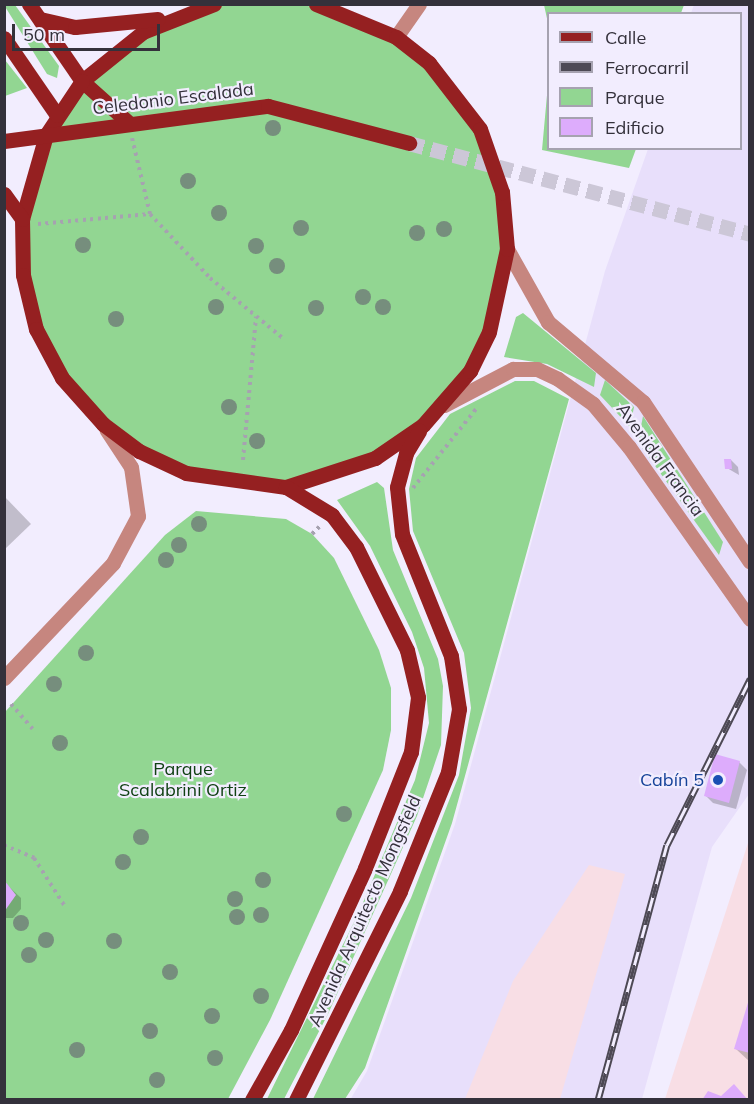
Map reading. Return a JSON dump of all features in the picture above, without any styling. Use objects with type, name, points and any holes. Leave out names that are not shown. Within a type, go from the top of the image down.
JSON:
[{"type":"main road","points":[[29,4],[82,81],[129,123]]},
{"type":"main road","points":[[214,4],[173,17],[143,32],[82,81],[57,115],[46,135],[22,222],[23,275],[36,329],[62,378],[103,424],[139,451],[186,473],[285,488],[375,458],[423,426],[444,405],[489,332],[507,249],[502,192],[480,129],[436,70],[396,37],[316,4]]},
{"type":"main road","points":[[40,19],[104,27],[173,17]]},
{"type":"main road","points":[[4,38],[57,115]]},
{"type":"main road","name":"Celedonio Escalada","points":[[4,141],[268,106],[409,143]]},
{"type":"main road","points":[[4,194],[22,222]]},
{"type":"main road","name":"Avenida Arquitecto Mongsfeld","points":[[296,1100],[400,891],[448,772],[459,709],[451,656],[402,534],[397,487],[406,453],[423,426]]},
{"type":"main road","name":"Avenida Arquitecto Mongsfeld","points":[[252,1100],[291,1030],[365,868],[411,752],[418,697],[406,650],[356,547],[332,515],[285,488]]},
{"type":"street","points":[[396,37],[419,4]]},
{"type":"street","name":"Avenida Francia","points":[[507,249],[548,322],[643,402],[750,562]]},
{"type":"street","name":"Avenida Francia","points":[[444,405],[513,369],[537,369],[558,379],[593,404],[629,447],[750,619]]},
{"type":"street","points":[[4,678],[113,563],[138,516],[131,467],[103,424]]},
{"type":"path","points":[[129,123],[150,214],[256,317],[285,340]]},
{"type":"path","points":[[22,222],[150,214]]},
{"type":"path","points":[[243,460],[256,317]]},
{"type":"path","points":[[397,487],[418,488],[431,460],[479,406]]},
{"type":"path","points":[[11,704],[33,729]]},
{"type":"path","points":[[4,845],[39,863],[66,908]]},
{"type":"shaded area","points":[[694,5],[749,5],[749,794],[712,847],[642,1099],[350,1100],[367,1071],[455,824],[605,271],[648,150],[742,150],[742,12],[691,12]]},
{"type":"shaded area","points":[[749,840],[749,1099],[665,1099]]},
{"type":"shaded area","points":[[589,865],[625,874],[560,1099],[465,1099],[513,981]]},
{"type":"green space","points":[[264,2],[311,7],[356,21],[397,43],[433,73],[463,109],[485,150],[499,195],[504,242],[499,289],[485,334],[463,375],[433,411],[397,441],[356,463],[311,477],[264,482],[217,477],[172,463],[131,441],[95,411],[65,375],[43,334],[29,289],[24,242],[29,195],[43,150],[65,109],[95,73],[131,43],[172,21],[217,7]]},
{"type":"green space","points":[[544,4],[684,5],[681,12],[547,12],[547,18]]},
{"type":"green space","points":[[4,5],[15,5],[59,66],[57,78],[47,74]]},
{"type":"green space","points":[[5,60],[27,88],[5,96]]},
{"type":"green space","points":[[547,95],[547,150],[636,150],[629,168],[542,150]]},
{"type":"green space","points":[[523,313],[596,373],[594,387],[547,364],[504,357],[516,317]]},
{"type":"green space","points":[[605,380],[634,407],[630,427],[600,395]]},
{"type":"green space","points":[[515,381],[534,381],[569,399],[452,823],[365,1068],[345,1099],[313,1099],[411,898],[459,775],[471,708],[464,653],[413,531],[409,489],[416,458],[450,414]]},
{"type":"green space","points":[[643,416],[723,542],[719,555],[638,442]]},
{"type":"green space","points":[[377,482],[384,488],[393,550],[438,659],[443,686],[441,745],[417,816],[328,1014],[284,1099],[267,1099],[359,912],[415,780],[429,723],[424,668],[412,632],[370,546],[337,500]]},
{"type":"green space","name":"Parque Scalabrini Ortiz","points":[[196,511],[286,519],[312,534],[334,558],[379,650],[391,688],[391,730],[383,770],[270,1020],[228,1099],[5,1100],[5,712],[165,535]]},
{"type":"building","points":[[724,459],[731,459],[732,469],[725,469]]},
{"type":"building","name":"Cabín 5","points":[[715,754],[740,761],[729,803],[704,796]]},
{"type":"building","points":[[4,880],[16,895],[4,912]]},
{"type":"building","points":[[750,996],[750,1053],[734,1049]]},
{"type":"building","points":[[734,1084],[748,1100],[702,1100],[708,1091],[721,1096]]},
{"type":"tunnel","points":[[409,143],[750,234]]},
{"type":"railway","points":[[598,1100],[667,845],[750,679]]},
{"type":"place","name":"Cabín 5","points":[[718,780]]}]
